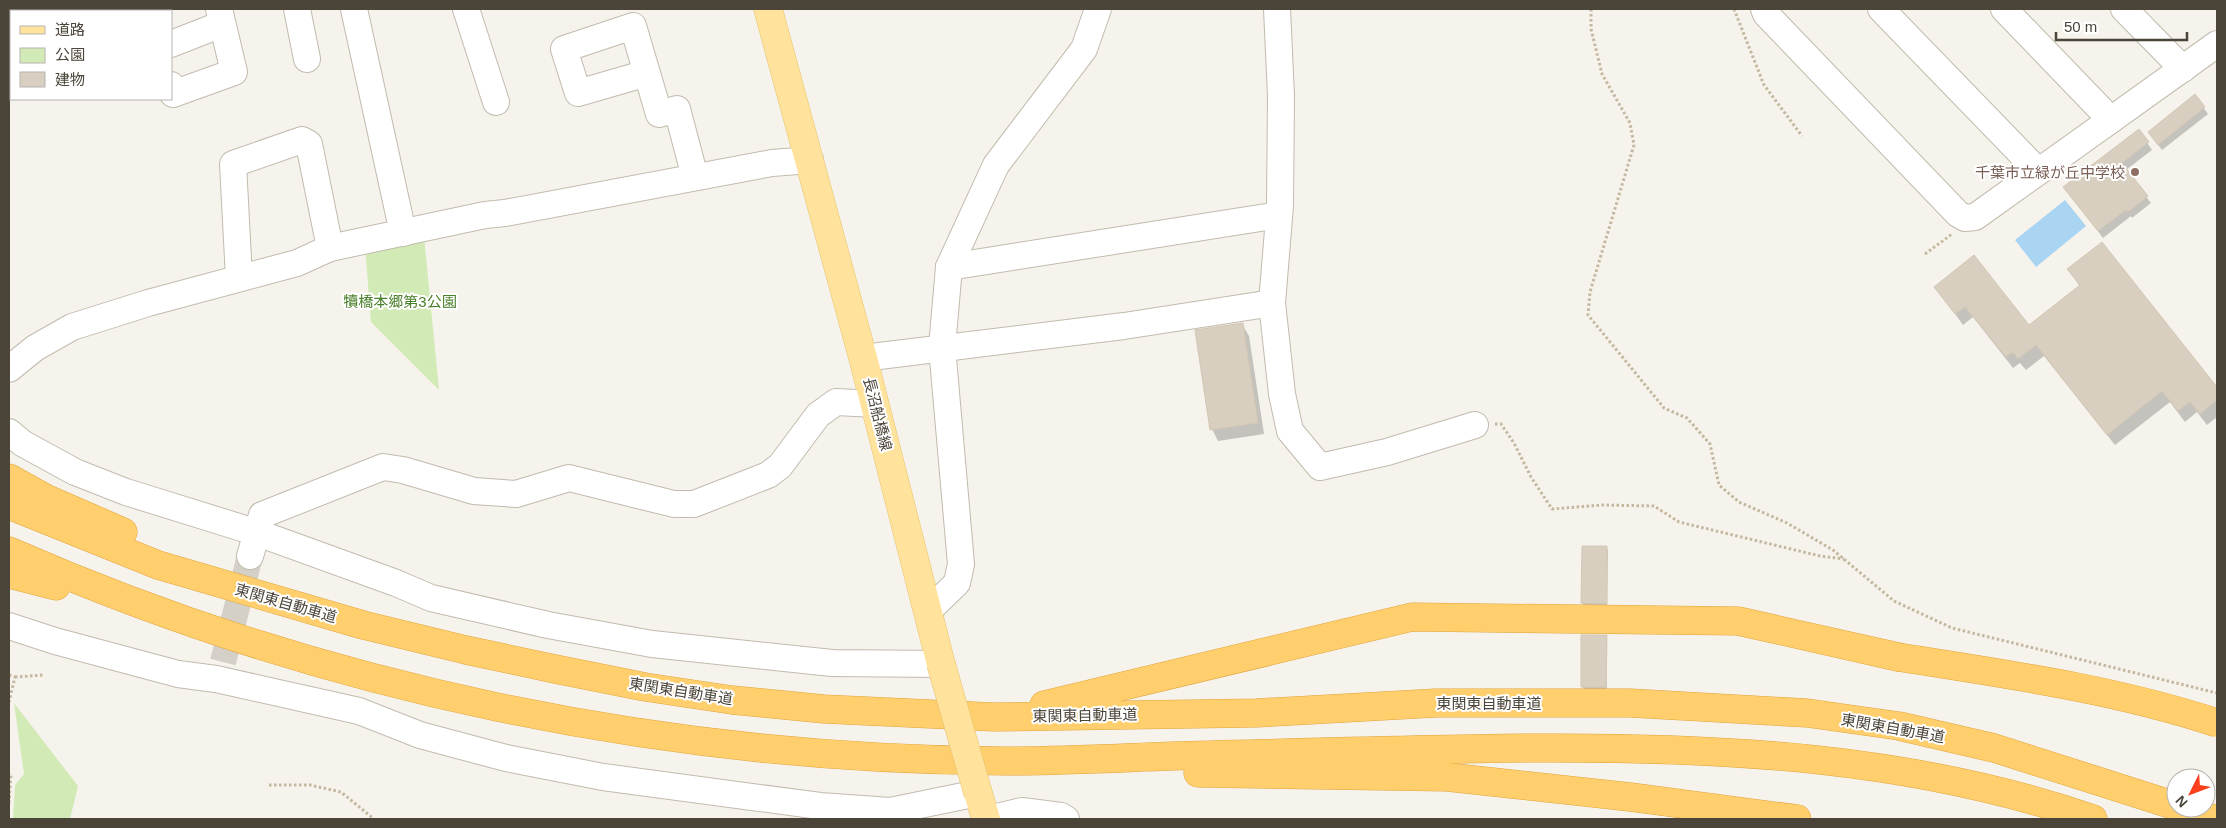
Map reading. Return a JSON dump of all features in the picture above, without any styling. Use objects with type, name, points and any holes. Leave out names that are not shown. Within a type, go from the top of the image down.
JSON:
[{"type":"highway","points":[[9,478],[44,498],[118,530],[242,577],[364,619],[466,650]]},
{"type":"highway","name":"東関東自動車道","points":[[9,505],[158,565],[354,622],[466,650],[645,687],[732,700],[824,709],[994,717],[1256,713],[1436,703],[1630,703],[1807,714],[1900,726],[1994,748],[2166,803]]},
{"type":"highway","points":[[9,551],[192,622],[306,659],[451,698],[616,729],[830,755],[922,760],[1010,761],[1441,749],[1617,748],[1801,757],[1893,769],[1982,787],[2093,819]]},
{"type":"highway","points":[[9,574],[192,622]]},
{"type":"highway","points":[[994,717],[1412,617],[1738,621],[1898,657],[2066,685],[2182,711],[2217,723]]},
{"type":"highway","points":[[1010,761],[1090,771],[1447,778],[1630,797],[1797,819]]},
{"type":"main road","name":"長沼船橋線","points":[[768,9],[863,358],[941,664],[978,793],[988,819]]},
{"type":"street","points":[[296,9],[307,59]]},
{"type":"street","points":[[354,9],[404,233]]},
{"type":"street","points":[[466,9],[496,102]]},
{"type":"street","points":[[928,611],[957,583],[961,564],[942,347],[949,267],[996,165],[1084,49],[1098,9]]},
{"type":"street","points":[[1277,9],[1281,96],[1280,215],[1272,302],[1282,394],[1290,431],[1320,467],[1388,452],[1475,425]]},
{"type":"street","points":[[1764,9],[1766,14],[1958,214],[1965,218],[1975,217],[2217,44]]},
{"type":"street","points":[[1881,9],[2038,171]]},
{"type":"street","points":[[2004,9],[2110,120]]},
{"type":"street","points":[[2124,9],[2182,69]]},
{"type":"street","points":[[172,43],[220,16],[234,72],[173,94],[172,90]]},
{"type":"street","points":[[647,73],[659,114],[677,109],[695,177]]},
{"type":"street","points":[[239,278],[233,164],[302,140],[309,144],[330,248]]},
{"type":"street","points":[[9,369],[36,348],[72,327],[297,263],[330,248],[485,214],[505,213],[772,162],[810,160]]},
{"type":"street","points":[[949,267],[1280,215]]},
{"type":"street","points":[[863,358],[1124,326],[1272,302]]},
{"type":"street","points":[[254,545],[262,515],[383,467],[403,470],[474,491],[516,494],[569,478],[674,504],[694,504],[768,475],[780,466],[818,415],[836,402],[875,404]]},
{"type":"street","points":[[9,432],[22,443],[75,472],[254,545],[396,583],[431,598],[548,625],[652,644],[832,663],[941,664]]},
{"type":"street","points":[[9,626],[55,641],[178,674],[220,670],[359,711],[420,735],[506,758],[603,777],[879,815],[978,793]]},
{"type":"street","points":[[988,819],[1022,811],[1061,816],[1066,819]]},
{"type":"path","points":[[1591,9],[1592,29],[1602,74],[1630,123],[1634,145],[1590,292],[1588,316],[1664,408],[1687,418],[1710,444],[1719,486],[1739,502],[1787,524],[1833,550],[1894,601],[1952,628],[2217,693]]},
{"type":"path","points":[[1734,9],[1764,85],[1802,136]]},
{"type":"path","points":[[1475,425],[1501,424],[1514,443],[1530,478],[1552,509],[1602,505],[1654,506],[1679,522],[1820,556],[1845,559]]},
{"type":"path","points":[[9,676],[44,674]]},
{"type":"path","points":[[9,702],[14,677]]},
{"type":"path","points":[[9,803],[11,773]]},
{"type":"path","points":[[269,785],[310,785],[341,792],[374,819]]},
{"type":"green space","name":"犢橋本郷第3公園","points":[[424,236],[439,390],[371,322],[365,246]]},
{"type":"green space","points":[[14,703],[78,786],[70,819],[13,819],[15,785],[24,774]]},
{"type":"water","points":[[2065,200],[2086,226],[2036,267],[2015,240]]},
{"type":"building","points":[[2195,94],[2205,107],[2158,145],[2148,132]]},
{"type":"building","points":[[2139,129],[2149,142],[2122,163],[2148,196],[2128,212],[2126,210],[2098,231],[2063,187]]},
{"type":"building","points":[[2102,242],[2217,387],[2217,400],[2200,414],[2190,402],[2178,411],[2162,391],[2107,435],[2036,345],[2018,359],[2013,352],[2006,357],[1965,307],[1955,314],[1934,287],[1974,255],[2029,325],[2080,285],[2067,269]]},
{"type":"building","points":[[1243,323],[1258,423],[1210,430],[1195,330]]},
{"type":"building","points":[[1582,546],[1607,546],[1607,604],[1581,603]]},
{"type":"building","points":[[1581,635],[1607,635],[1606,687],[1581,687]]},
{"type":"tunnel","points":[[223,662],[250,556]]},
{"type":"place","name":"千葉市立緑が丘中学校","points":[[2135,172]]}]
